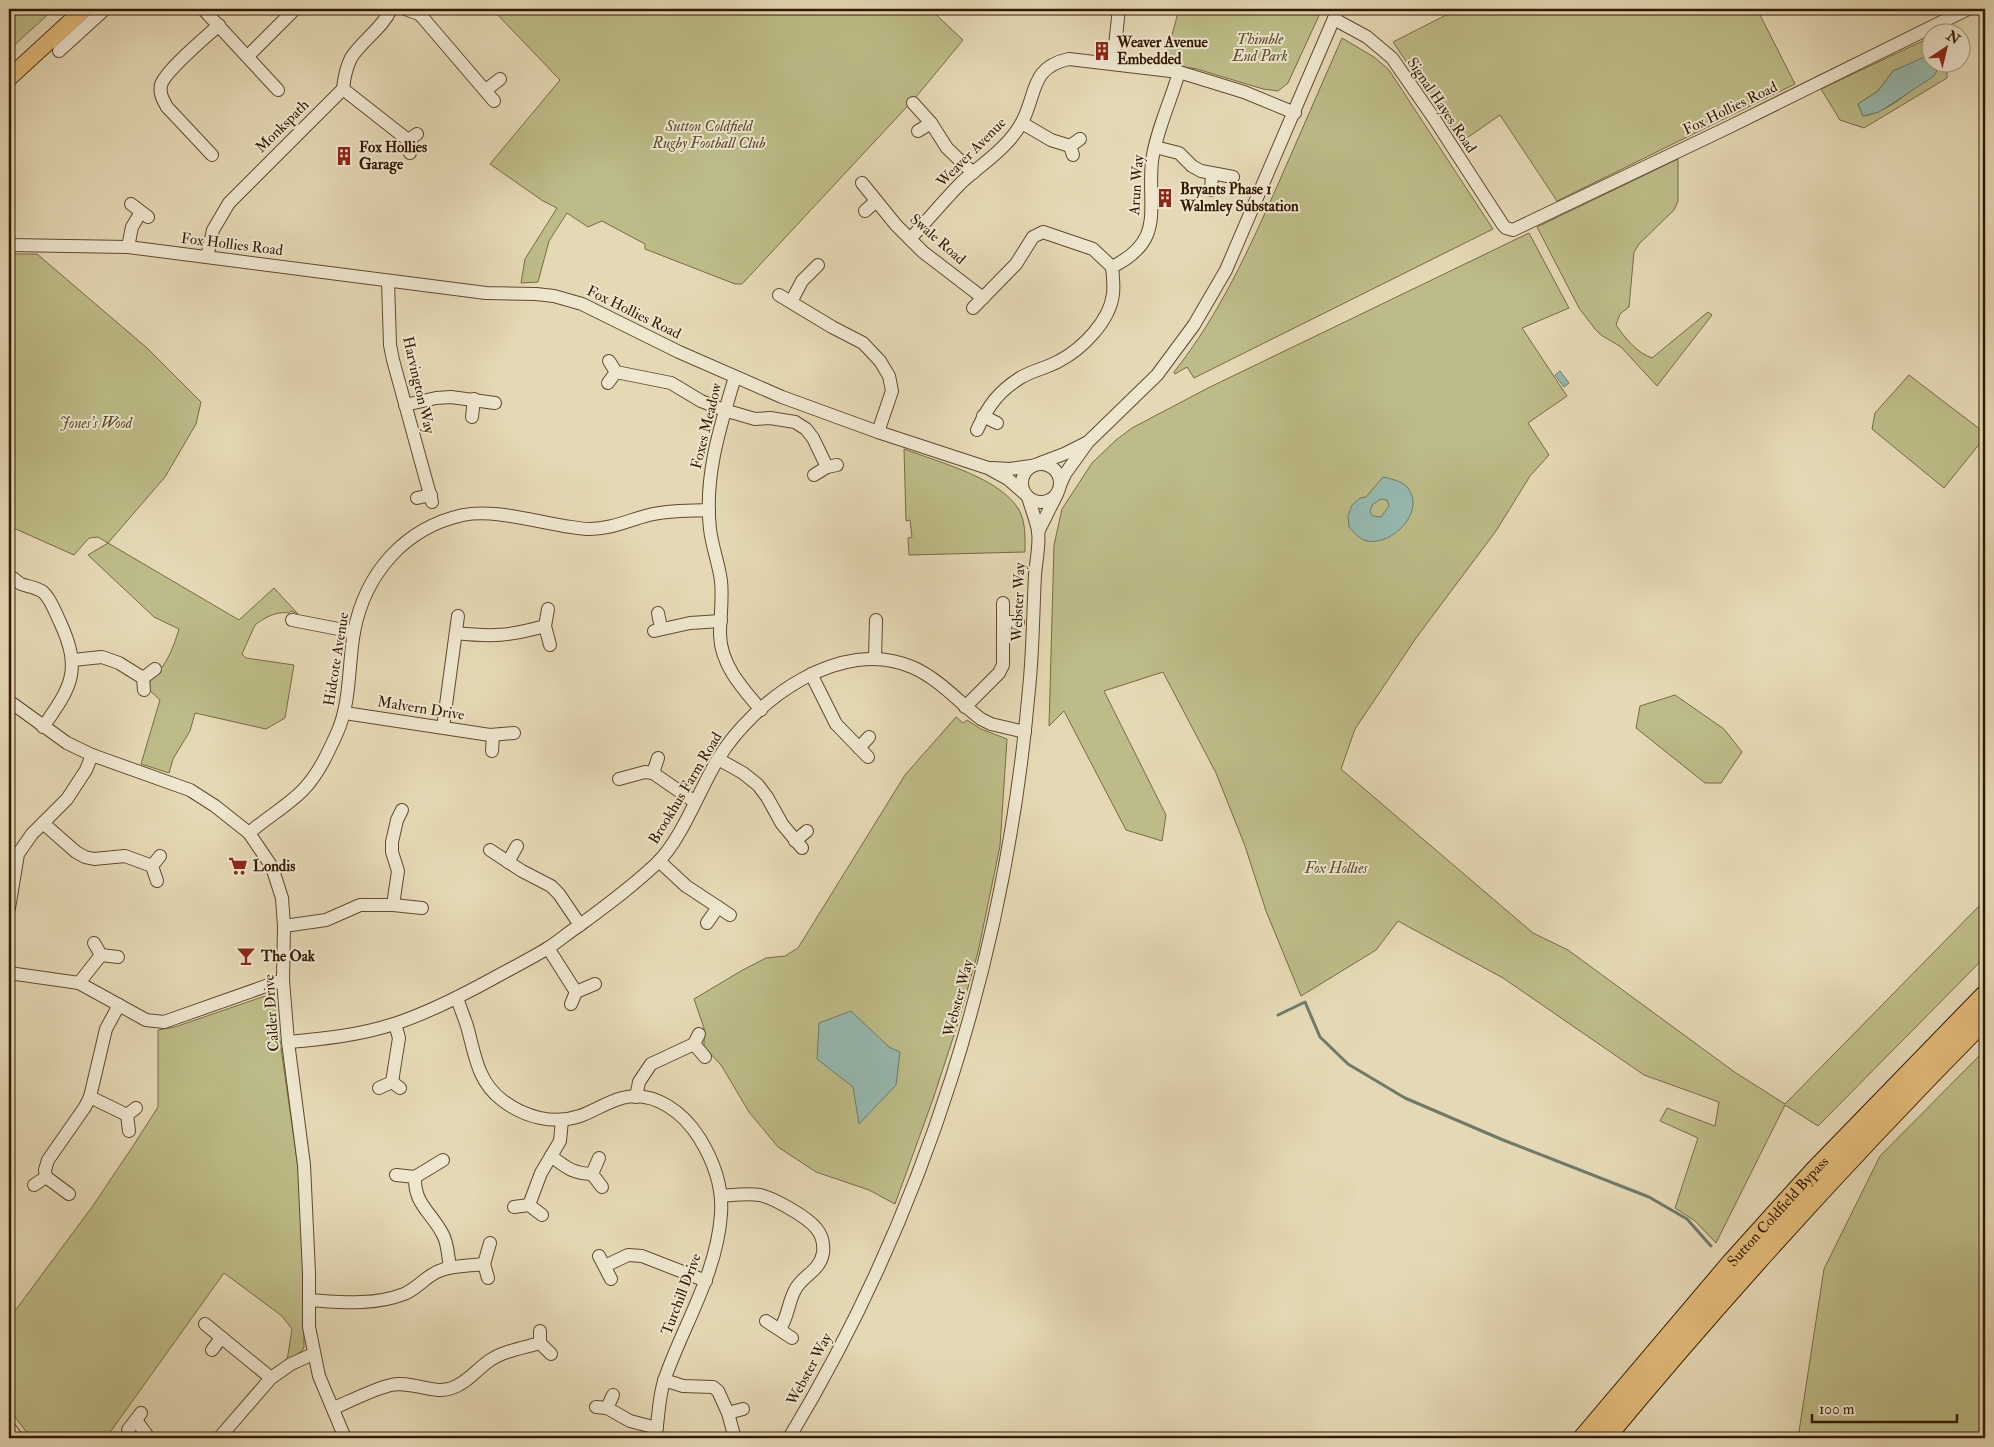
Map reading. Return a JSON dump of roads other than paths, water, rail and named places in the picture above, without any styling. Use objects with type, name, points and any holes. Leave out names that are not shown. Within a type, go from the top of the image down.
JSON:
[{"type":"highway","name":"Sutton Coldfield Bypass","points":[[1583,1438],[1680,1322],[1815,1170],[1985,995]]},
{"type":"highway","name":"Sutton Coldfield Bypass","points":[[1605,1438],[1744,1275],[1910,1095],[1985,1018]]},
{"type":"main road","points":[[9,78],[65,36],[84,9]]},
{"type":"street","points":[[59,50],[65,36],[105,9]]},
{"type":"street","points":[[203,9],[276,82]]},
{"type":"street","points":[[248,56],[295,9]]},
{"type":"street","points":[[392,9],[386,19],[350,60],[342,89],[412,143]]},
{"type":"street","points":[[405,9],[419,14],[423,18],[494,101]]},
{"type":"street","points":[[1113,63],[1119,9]]},
{"type":"street","name":"Fox Hollies Road","points":[[1506,228],[1518,229],[1968,9]]},
{"type":"street","points":[[1088,442],[1157,376],[1194,325],[1226,270],[1336,14]]},
{"type":"street","name":"Signal Hayes Road","points":[[1336,14],[1392,58],[1433,117],[1471,179],[1506,228]]},
{"type":"street","points":[[210,147],[167,107],[162,99],[161,84],[170,72],[219,25]]},
{"type":"street","name":"Weaver Avenue","points":[[910,239],[961,184],[1010,138],[1022,123],[1036,82],[1051,64],[1069,59],[1179,72],[1244,92],[1294,113]]},
{"type":"street","name":"Arun Way","points":[[1112,267],[1128,259],[1138,250],[1147,236],[1152,208],[1152,161],[1179,72]]},
{"type":"street","points":[[486,90],[500,79]]},
{"type":"street","name":"Monkspath","points":[[207,257],[213,230],[229,203],[342,89]]},
{"type":"street","points":[[913,103],[931,123],[947,148],[973,173]]},
{"type":"street","points":[[918,131],[931,123]]},
{"type":"street","points":[[1022,123],[1051,140],[1074,147]]},
{"type":"street","name":"Arun Way","points":[[1156,147],[1179,153],[1192,166],[1212,175],[1221,174],[1233,177]]},
{"type":"street","points":[[1210,190],[1212,175]]},
{"type":"street","name":"Swale Road","points":[[862,183],[910,239],[983,298]]},
{"type":"street","points":[[866,211],[876,200]]},
{"type":"street","points":[[128,247],[132,227],[140,211]]},
{"type":"street","points":[[973,308],[1016,264],[1033,236],[1043,232],[1093,249],[1112,267],[1114,283],[1112,299],[1096,330],[1073,353],[1058,362],[1030,372],[992,401],[977,430]]},
{"type":"street","name":"Fox Hollies Road","points":[[9,245],[128,247],[486,294],[536,294],[572,300],[679,352],[782,397],[878,432],[988,468],[1008,479],[1026,495]]},
{"type":"street","points":[[791,302],[802,281],[818,265]]},
{"type":"street","name":"Harvington Way","points":[[388,281],[390,344],[405,406],[432,498],[417,498]]},
{"type":"street","points":[[778,295],[832,327],[863,342],[880,362],[889,376],[892,391],[878,432]]},
{"type":"street","points":[[608,383],[612,366],[671,383],[700,402],[724,410],[755,419],[770,418],[795,422],[806,428],[832,466],[814,475]]},
{"type":"street","name":"Foxes Meadow","points":[[735,377],[724,410],[713,458],[709,510],[713,549],[721,578],[723,597],[721,645],[725,659],[739,684],[761,710]]},
{"type":"street","points":[[405,406],[436,398],[451,397],[495,403]]},
{"type":"street","points":[[472,417],[474,400]]},
{"type":"street","points":[[983,416],[997,423]]},
{"type":"street","name":"Fox Hollies Road","points":[[988,468],[1010,469],[1036,465],[1088,442]]},
{"type":"street","name":"Webster Way","points":[[1038,532],[1066,474],[1088,442]]},
{"type":"street","points":[[1046,464],[1054,469],[1059,476],[1058,489],[1050,500],[1040,502],[1026,495],[1022,485],[1022,477],[1026,470],[1036,465],[1046,464]]},
{"type":"street","name":"Webster Way","points":[[789,1438],[832,1364],[886,1251],[919,1174],[944,1104],[975,1002],[1002,886],[1015,816],[1025,732],[1033,648],[1038,532],[1026,495]]},
{"type":"street","name":"Hidcote Avenue","points":[[249,833],[268,816],[294,798],[313,778],[325,758],[345,713],[354,632],[369,587],[390,555],[416,534],[444,520],[464,515],[484,514],[588,530],[624,524],[647,515],[667,511],[709,510]]},
{"type":"street","points":[[9,575],[20,583],[40,590],[48,598],[68,641],[73,660],[67,692],[43,727]]},
{"type":"street","points":[[965,706],[999,673],[1003,665],[1003,603]]},
{"type":"street","points":[[548,609],[545,626],[550,645]]},
{"type":"street","points":[[658,613],[657,630],[706,621],[721,621]]},
{"type":"street","points":[[444,727],[458,616]]},
{"type":"street","points":[[303,617],[354,632]]},
{"type":"street","points":[[875,659],[876,620]]},
{"type":"street","points":[[1003,622],[1018,622]]},
{"type":"street","points":[[456,633],[486,636],[512,635],[545,626]]},
{"type":"street","points":[[73,660],[102,657],[119,663],[144,684],[155,668]]},
{"type":"street","name":"Brookhus Farm Road","points":[[288,1042],[350,1036],[395,1024],[457,998],[548,948],[630,888],[659,861],[670,847],[718,759],[733,737],[790,686],[811,674],[851,661],[875,659],[895,661],[913,667],[928,675],[981,719],[991,724],[1025,732]]},
{"type":"street","points":[[811,674],[836,724],[863,753],[869,737]]},
{"type":"street","name":"Calder Drive","points":[[9,701],[67,743],[92,755],[190,790],[221,810],[249,833],[272,867],[282,898],[284,926],[283,980],[288,1042],[304,1165],[310,1273],[309,1327],[320,1376],[345,1438]]},
{"type":"street","name":"Malvern Drive","points":[[345,713],[493,735],[514,733]]},
{"type":"street","points":[[492,751],[493,735]]},
{"type":"street","points":[[9,908],[14,852],[67,799],[74,790],[92,755]]},
{"type":"street","points":[[653,772],[658,758]]},
{"type":"street","points":[[718,759],[743,773],[758,785],[782,824],[799,844],[807,831]]},
{"type":"street","points":[[619,779],[645,772],[653,772],[695,802]]},
{"type":"street","points":[[393,905],[398,871],[392,852],[399,833],[402,810]]},
{"type":"street","points":[[42,823],[76,852],[85,857],[125,856],[156,861],[157,881]]},
{"type":"street","points":[[508,862],[517,846]]},
{"type":"street","points":[[490,850],[551,886],[559,894],[580,925]]},
{"type":"street","points":[[659,861],[686,886],[730,915]]},
{"type":"street","points":[[284,926],[326,920],[360,905],[393,905],[422,908]]},
{"type":"street","points":[[707,923],[718,907]]},
{"type":"street","points":[[94,943],[101,955]]},
{"type":"street","points":[[548,948],[576,992]]},
{"type":"street","points":[[101,955],[118,957]]},
{"type":"street","points":[[79,983],[101,955]]},
{"type":"street","points":[[9,973],[79,983],[146,1020],[164,1022],[283,980]]},
{"type":"street","points":[[571,1004],[576,992],[595,984]]},
{"type":"street","name":"Turchill Drive","points":[[457,998],[480,1075],[500,1099],[526,1114],[542,1119],[562,1120],[580,1116],[622,1098],[636,1097],[654,1100],[670,1106],[684,1118],[710,1155],[721,1196],[718,1234],[706,1281],[664,1380],[656,1433]]},
{"type":"street","points":[[69,1194],[46,1177],[45,1170],[48,1160],[90,1097],[106,1029],[119,1005]]},
{"type":"street","points":[[379,1088],[396,1085],[398,1038],[395,1024]]},
{"type":"street","points":[[636,1097],[639,1082],[651,1064],[697,1039],[705,1057]]},
{"type":"street","points":[[90,1097],[132,1112],[129,1131]]},
{"type":"street","points":[[529,1205],[541,1172],[560,1141],[562,1120]]},
{"type":"street","points":[[551,1156],[569,1170],[577,1173],[592,1174],[602,1187]]},
{"type":"street","points":[[592,1174],[599,1158]]},
{"type":"street","points":[[396,1175],[415,1177],[443,1160]]},
{"type":"street","points":[[34,1186],[46,1177]]},
{"type":"street","points":[[415,1177],[414,1188],[417,1197],[444,1238],[450,1268]]},
{"type":"street","points":[[721,1196],[748,1194],[762,1196],[778,1202],[811,1223],[822,1239],[822,1256],[817,1267],[795,1289],[786,1320],[780,1329]]},
{"type":"street","points":[[514,1207],[529,1205],[542,1215]]},
{"type":"street","points":[[488,1278],[484,1264],[490,1243]]},
{"type":"street","points":[[612,1279],[602,1261],[628,1256],[642,1256],[706,1281]]},
{"type":"street","points":[[309,1300],[354,1303],[370,1302],[405,1294],[438,1271],[484,1264]]},
{"type":"street","points":[[766,1321],[792,1338]]},
{"type":"street","points":[[205,1324],[270,1378]]},
{"type":"street","points":[[334,1408],[391,1385],[404,1384],[437,1390],[453,1388],[466,1381],[495,1357],[540,1337],[551,1354]]},
{"type":"street","points":[[212,1350],[221,1338]]},
{"type":"street","points":[[218,1438],[270,1378],[291,1364],[314,1354]]},
{"type":"street","points":[[664,1380],[683,1386],[712,1387],[718,1391],[728,1413],[734,1435]]},
{"type":"street","points":[[613,1395],[602,1407],[656,1433]]},
{"type":"street","points":[[728,1413],[744,1409]]},
{"type":"street","points":[[135,1421],[149,1438]]},
{"type":"street","points":[[9,1427],[17,1438]]},
{"type":"water","points":[[1922,58],[1922,72],[1936,72],[1934,76],[1879,112],[1863,116],[1858,104],[1878,91],[1893,71]]},
{"type":"water","points":[[1560,371],[1569,383],[1564,387],[1555,375]]},
{"type":"water","points":[[1383,477],[1397,481],[1408,488],[1412,497],[1413,507],[1410,517],[1396,533],[1386,538],[1377,541],[1364,540],[1349,527],[1348,516],[1352,505],[1360,498],[1366,497]],"holes":[[[1381,499],[1387,500],[1389,506],[1381,517],[1373,516],[1370,512],[1372,505]]]},
{"type":"water","points":[[851,1011],[889,1047],[900,1052],[896,1085],[859,1124],[853,1087],[817,1059],[819,1023]]},
{"type":"waterway","points":[[1278,1015],[1305,1002],[1320,1037],[1348,1064],[1405,1098],[1503,1140],[1649,1197],[1687,1219],[1711,1246]]},
{"type":"place","name":"Weaver Avenue Embedded","points":[[1102,51]]},
{"type":"place","name":"Fox Hollies Garage","points":[[344,156]]},
{"type":"place","name":"Bryants Phase 1 Walmley Substation","points":[[1165,198]]},
{"type":"place","name":"Londis","points":[[238,866]]},
{"type":"place","name":"The Oak","points":[[246,956]]},
{"type":"park label","name":"Thimble End Park","points":[[1260,48]]},
{"type":"park label","name":"Sutton Coldfield Rugby Football Club","points":[[709,134]]},
{"type":"park label","name":"Jones's Wood","points":[[96,423]]},
{"type":"park label","name":"Fox Hollies","points":[[1336,868]]}]
